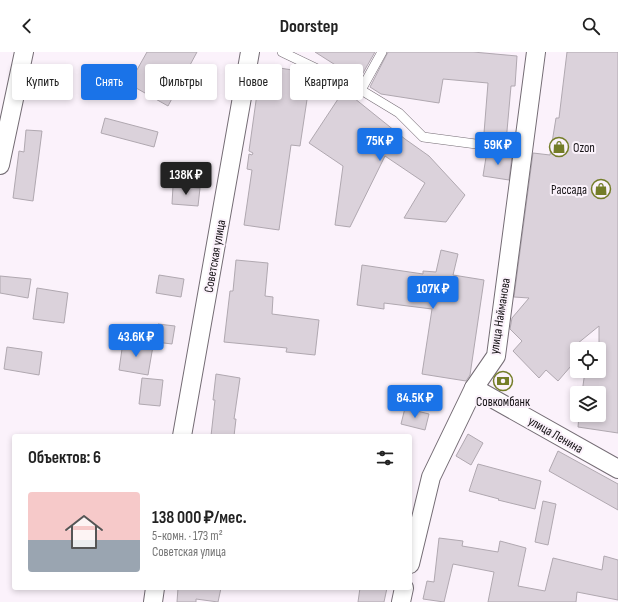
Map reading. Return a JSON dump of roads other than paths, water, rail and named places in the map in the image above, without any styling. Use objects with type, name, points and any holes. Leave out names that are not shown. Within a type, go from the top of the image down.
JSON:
[{"type":"street","points":[[0,165],[24,52]]},
{"type":"street","name":"Советская улица","points":[[182,434],[250,52]]},
{"type":"street","name":"улица Найманова","points":[[412,556],[431,477],[474,388],[496,356],[536,52]]},
{"type":"street","name":"улица Ленина","points":[[474,388],[618,469]]},
{"type":"street","points":[[153,602],[156,590]]},
{"type":"street","points":[[401,602],[404,590]]},
{"type":"lane","points":[[282,52],[307,64]]},
{"type":"lane","points":[[363,88],[382,52]]},
{"type":"lane","points":[[363,91],[399,113],[423,137],[522,150]]},
{"type":"place","name":"Ozon","points":[[559,147]]},
{"type":"place","name":"Рассада","points":[[601,189]]},
{"type":"place","name":"Совкомбанк","points":[[503,381]]}]
